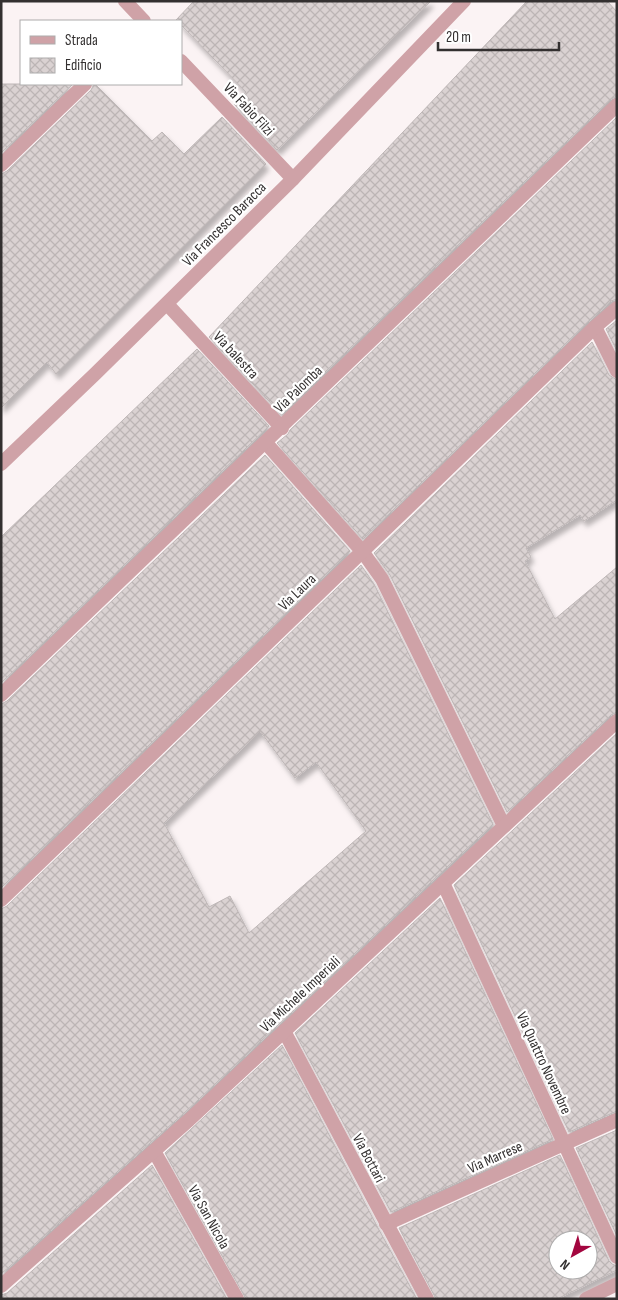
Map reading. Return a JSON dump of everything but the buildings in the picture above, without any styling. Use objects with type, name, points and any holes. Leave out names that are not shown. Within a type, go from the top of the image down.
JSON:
[{"type":"street","points":[[125,1],[143,20]]},
{"type":"street","name":"Via Francesco Baracca","points":[[1,464],[293,179],[464,1]]},
{"type":"street","name":"Via Fabio Filzi","points":[[182,62],[293,179]]},
{"type":"street","points":[[1,165],[83,85]]},
{"type":"street","name":"Via Palomba","points":[[1,695],[282,428],[617,105]]},
{"type":"street","name":"Via balestra","points":[[167,304],[282,428]]},
{"type":"street","name":"Via Laura","points":[[1,900],[617,308]]},
{"type":"street","points":[[595,328],[617,371]]},
{"type":"street","points":[[266,443],[362,552],[382,579],[504,826]]},
{"type":"street","name":"Via Michele Imperiali","points":[[1,1286],[154,1151],[617,721]]},
{"type":"street","name":"Via Quattro Novembre","points":[[443,884],[617,1257]]},
{"type":"street","name":"Via Bottari","points":[[284,1031],[426,1299]]},
{"type":"street","name":"Via Marrese","points":[[386,1224],[617,1120]]},
{"type":"street","name":"Via San Nicola","points":[[154,1151],[237,1299]]},
{"type":"street","points":[[586,1299],[617,1284]]}]
